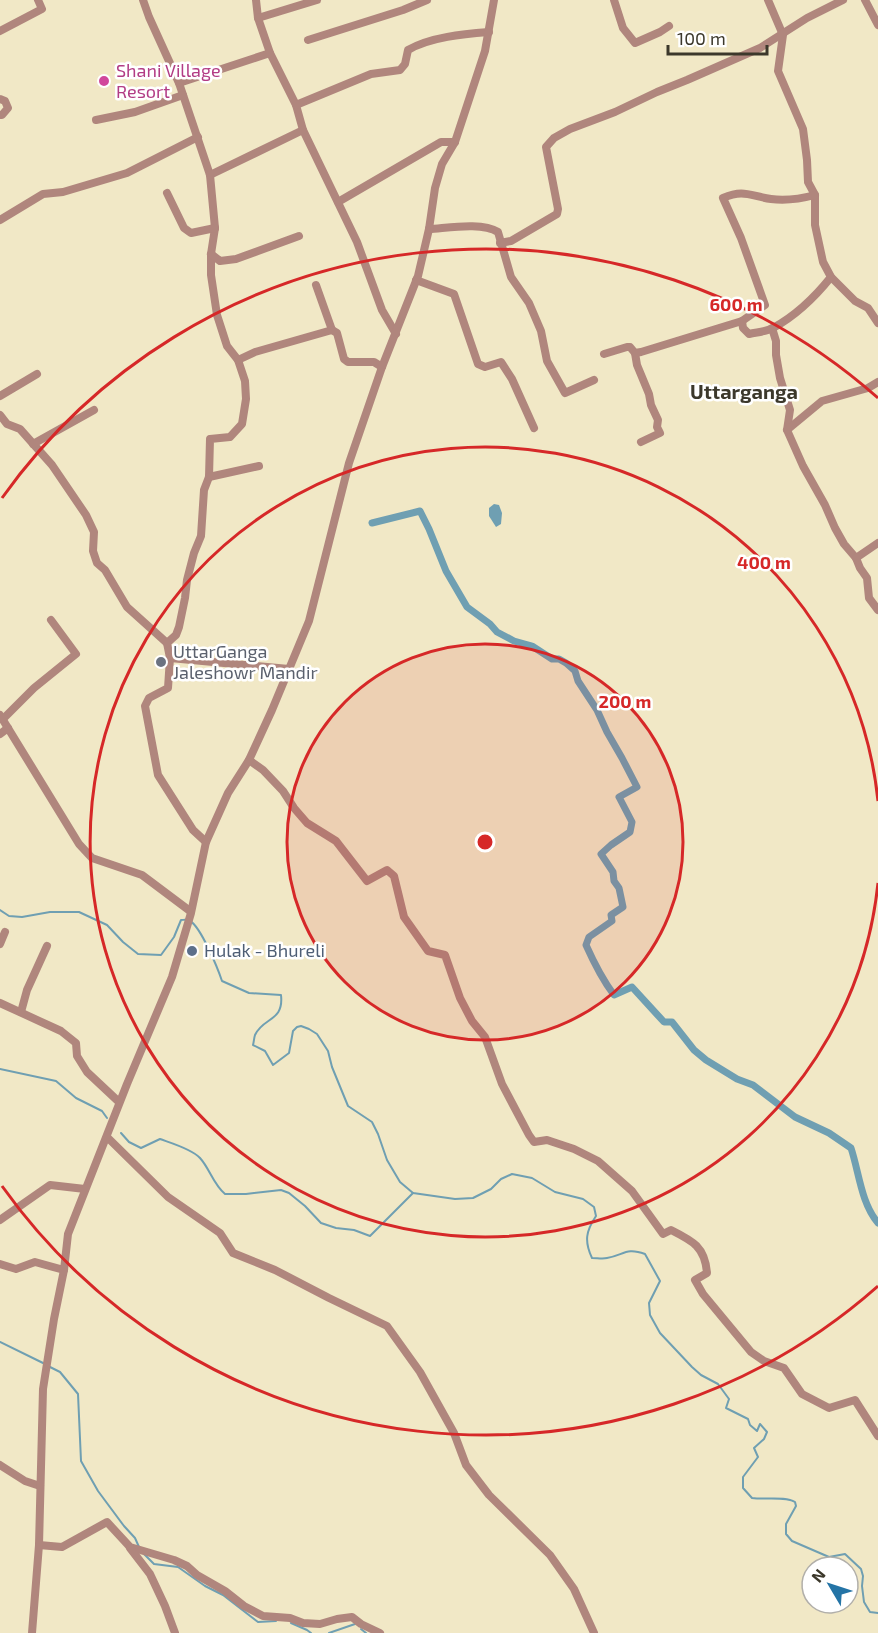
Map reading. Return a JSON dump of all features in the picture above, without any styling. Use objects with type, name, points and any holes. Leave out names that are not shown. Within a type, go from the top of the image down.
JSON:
[{"type":"street","points":[[0,31],[42,9],[38,0]]},
{"type":"street","points":[[143,0],[179,83],[210,175],[215,228],[211,254],[212,275],[218,315],[227,346],[238,360],[245,381],[246,399],[242,424],[230,437],[210,439],[201,536],[187,579],[179,627],[176,635],[167,643]]},
{"type":"street","points":[[256,0],[258,18],[270,52],[296,105],[303,130],[357,242],[382,310],[396,334]]},
{"type":"street","points":[[258,18],[316,0]]},
{"type":"street","points":[[308,40],[403,10],[427,0]]},
{"type":"street","points":[[32,1633],[39,1545],[43,1389],[68,1234],[119,1102],[172,977],[179,957],[206,842],[228,793],[249,760],[309,621],[349,463],[382,367],[416,280],[429,229],[435,188],[442,164],[455,142],[485,51],[494,0]]},
{"type":"street","points":[[614,0],[623,28],[635,43],[669,26]]},
{"type":"street","points":[[768,0],[783,35],[778,71],[803,129],[808,182],[815,195],[815,225],[823,262],[831,277],[855,301],[868,308],[878,323]]},
{"type":"street","points":[[500,243],[511,242],[557,213],[546,153],[546,147],[554,138],[570,129],[615,112],[760,48],[807,18],[843,0]]},
{"type":"street","points":[[865,0],[878,25]]},
{"type":"street","points":[[296,105],[371,74],[400,70],[405,64],[408,50],[416,45],[464,34],[489,32]]},
{"type":"street","points":[[179,83],[270,52]]},
{"type":"street","points":[[96,120],[135,112],[183,95]]},
{"type":"street","points":[[0,99],[5,101],[8,108],[0,115]]},
{"type":"street","points":[[210,175],[303,130]]},
{"type":"street","points":[[0,220],[43,194],[63,192],[128,173],[198,137]]},
{"type":"street","points":[[338,202],[441,142],[455,142]]},
{"type":"street","points":[[167,193],[184,228],[191,233],[215,228]]},
{"type":"street","points":[[635,353],[742,321],[765,305],[741,238],[723,198],[741,193],[789,200],[815,195]]},
{"type":"street","points":[[429,229],[465,226],[492,228],[498,232],[511,277],[529,303],[541,331],[547,361],[565,393],[594,380]]},
{"type":"street","points":[[211,254],[220,261],[236,259],[299,236]]},
{"type":"street","points":[[742,321],[743,328],[749,334],[772,328],[809,302],[831,277]]},
{"type":"street","points":[[416,280],[454,294],[478,364],[485,367],[501,362],[512,379],[534,428]]},
{"type":"street","points":[[316,285],[332,330],[337,333],[344,359],[348,362],[374,362],[382,367]]},
{"type":"street","points":[[772,328],[776,341],[780,378],[790,410],[787,430],[835,528],[867,578],[869,598],[878,610]]},
{"type":"street","points":[[238,360],[255,352],[332,330]]},
{"type":"street","points":[[604,354],[627,347],[635,353],[637,365],[658,420],[657,427],[660,433],[640,442]]},
{"type":"street","points":[[0,396],[37,374]]},
{"type":"street","points":[[787,430],[822,401],[867,388],[878,382]]},
{"type":"street","points":[[33,444],[94,410]]},
{"type":"street","points":[[0,416],[7,424],[20,429],[52,465],[86,514],[94,532],[93,551],[97,562],[105,570],[127,607],[167,643],[170,658],[168,688],[149,698],[145,706],[158,775],[193,830],[206,842]]},
{"type":"street","points":[[208,477],[259,466]]},
{"type":"street","points":[[856,558],[878,543]]},
{"type":"street","points":[[51,620],[76,654],[2,717],[79,844],[92,858],[142,874],[190,912]]},
{"type":"street","points":[[170,658],[289,669]]},
{"type":"street","points":[[0,734],[8,728]]},
{"type":"street","points":[[249,760],[263,770],[307,823],[336,841],[367,882],[387,870],[394,876],[404,917],[428,951],[445,955],[460,998],[472,1021],[485,1037],[502,1084],[534,1142],[547,1140],[574,1149],[598,1161],[632,1191],[663,1234],[671,1230],[697,1244],[706,1260],[707,1273],[695,1281],[751,1352],[764,1361],[784,1368],[802,1394],[829,1408],[855,1400],[878,1436]]},
{"type":"street","points":[[0,944],[5,932]]},
{"type":"street","points":[[21,1012],[27,990],[47,946]]},
{"type":"street","points":[[0,1003],[61,1031],[76,1043],[77,1056],[87,1072],[119,1102]]},
{"type":"street","points":[[108,1133],[168,1197],[220,1233],[233,1253],[275,1270],[387,1326],[420,1372],[454,1434],[466,1465],[489,1496],[550,1555],[574,1589],[594,1633]]},
{"type":"street","points":[[0,1220],[50,1185],[85,1189]]},
{"type":"street","points":[[0,1264],[16,1269],[35,1262],[64,1270]]},
{"type":"street","points":[[0,1465],[25,1481],[40,1486]]},
{"type":"street","points":[[39,1545],[62,1547],[107,1522],[150,1574],[175,1633]]},
{"type":"street","points":[[130,1547],[187,1566],[244,1606],[263,1616],[320,1624],[352,1617],[380,1633]]},
{"type":"water","points":[[494,504],[499,505],[502,513],[501,524],[496,527],[489,516],[489,508]]},
{"type":"waterway","points":[[372,523],[420,511],[446,571],[467,607],[497,632],[514,641],[532,646],[552,659],[559,659],[575,671],[578,681],[597,710],[637,787],[619,797],[632,822],[630,832],[601,854],[613,872],[623,907],[611,915],[612,921],[589,937],[586,945],[614,995],[632,987],[664,1022],[672,1022],[694,1050],[706,1060],[737,1079],[753,1085],[795,1117],[829,1133],[851,1148],[864,1197],[878,1223]]},
{"type":"waterway","points":[[0,910],[9,916],[22,917],[50,912],[79,912],[107,925],[138,954],[161,955],[174,937],[181,920],[189,920],[204,939],[222,981],[249,993],[281,995],[279,1010],[259,1029],[253,1045],[265,1051],[273,1065],[289,1053],[293,1031],[297,1027],[301,1026],[317,1034],[328,1051],[348,1106],[372,1122],[387,1160],[400,1182],[413,1193],[455,1199],[473,1198],[512,1174],[532,1178],[555,1192],[583,1199],[594,1207],[596,1216],[587,1236],[592,1258],[613,1257],[629,1251],[645,1254],[660,1281],[649,1303],[650,1315],[660,1333],[701,1375],[718,1384],[729,1399],[726,1408],[748,1419],[750,1425],[757,1431],[760,1424],[767,1432],[764,1439],[754,1448],[758,1457],[743,1477],[743,1488],[752,1498],[786,1499],[795,1502],[796,1506],[786,1524],[786,1534],[792,1541],[829,1557],[845,1554],[861,1569],[864,1602],[870,1612],[878,1613]]},
{"type":"waterway","points":[[0,1069],[56,1081],[76,1098],[102,1111],[107,1118]]},
{"type":"waterway","points":[[121,1133],[129,1142],[141,1148],[160,1139],[192,1152],[200,1158],[217,1186],[225,1194],[281,1190],[289,1193],[305,1206],[321,1223],[370,1236],[413,1193]]},
{"type":"waterway","points":[[0,1342],[43,1363]]},
{"type":"waterway","points":[[48,1366],[60,1372],[78,1394],[81,1461],[98,1491],[135,1538],[139,1547]]},
{"type":"waterway","points":[[144,1554],[154,1564],[178,1567],[205,1586],[223,1595],[258,1622],[276,1621]]},
{"type":"waterway","points":[[291,1623],[311,1633]]},
{"type":"waterway","points":[[329,1633],[355,1624]]},
{"type":"waterway","points":[[361,1629],[366,1633]]},
{"type":"place","name":"Shani Village Resort","points":[[104,81]]},
{"type":"place","name":"UttarGanga Jaleshowr Mandir","points":[[161,662]]},
{"type":"place","name":"Hulak - Bhureli","points":[[192,951]]},
{"type":"district","name":"Uttarganga","points":[[744,392]]}]
